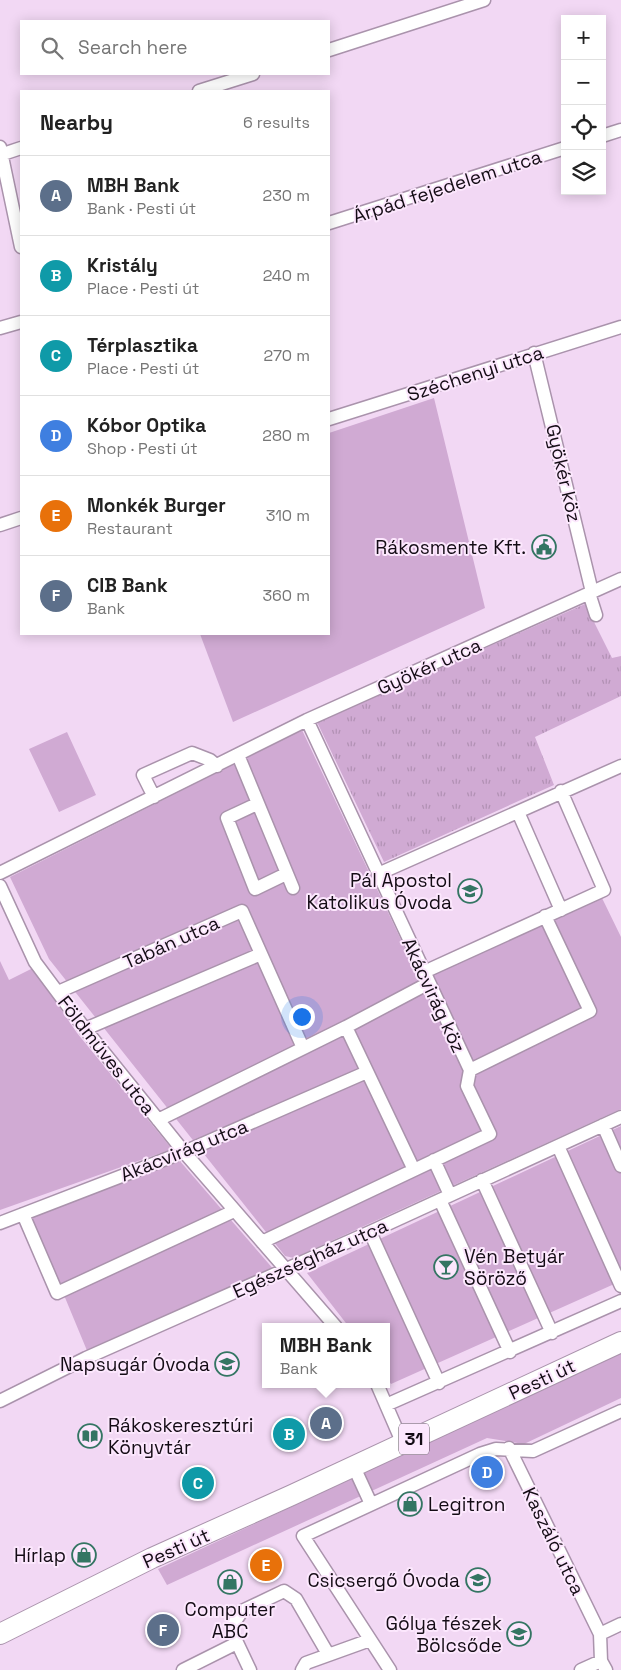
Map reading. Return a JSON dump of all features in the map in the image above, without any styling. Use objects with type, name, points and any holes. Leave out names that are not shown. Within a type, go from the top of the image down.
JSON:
[{"type":"main road","name":"Pesti út","points":[[0,1634],[152,1558],[354,1467],[621,1342]]},
{"type":"street","points":[[330,50],[484,0]]},
{"type":"street","points":[[202,90],[251,75]]},
{"type":"street","points":[[606,135],[621,130]]},
{"type":"street","points":[[20,148],[1,152],[20,243]]},
{"type":"street","name":"Árpád fejedelem utca","points":[[330,223],[561,149]]},
{"type":"street","points":[[0,328],[20,322]]},
{"type":"street","name":"Széchenyi utca","points":[[330,419],[621,327]]},
{"type":"street","name":"Gyökér köz","points":[[534,353],[596,615]]},
{"type":"street","points":[[0,526],[20,518]]},
{"type":"street","name":"Gyökér utca","points":[[0,873],[307,720],[621,579]]},
{"type":"street","name":"Akácvirág köz","points":[[307,720],[470,1070],[467,1086],[490,1134]]},
{"type":"street","points":[[154,797],[143,775],[192,753],[210,760],[217,766]]},
{"type":"street","points":[[238,755],[292,888]]},
{"type":"street","points":[[378,874],[561,791],[621,766]]},
{"type":"street","name":"Akácvirág utca","points":[[158,1120],[346,1028],[427,977],[545,916],[604,890],[561,791]]},
{"type":"street","points":[[257,804],[227,818],[255,889],[286,874]]},
{"type":"street","points":[[518,812],[561,910]]},
{"type":"street","name":"Földműves utca","points":[[0,886],[35,962],[85,1029],[184,1152],[333,1323]]},
{"type":"street","name":"Tabán utca","points":[[58,992],[242,911],[303,1048]]},
{"type":"street","points":[[470,1070],[590,1011],[545,916]]},
{"type":"street","points":[[85,1029],[261,954]]},
{"type":"street","points":[[346,1028],[414,1170]]},
{"type":"street","name":"Akácvirág utca","points":[[0,1223],[184,1152],[367,1072]]},
{"type":"street","name":"Egészségház utca","points":[[0,1400],[86,1358],[287,1270],[621,1117]]},
{"type":"street","points":[[603,1125],[621,1166]]},
{"type":"street","name":"Egészségház utca","points":[[262,1242],[490,1134]]},
{"type":"street","points":[[558,1146],[621,1286]]},
{"type":"street","points":[[434,1160],[445,1197],[510,1352]]},
{"type":"street","name":"Pesti út","points":[[482,1180],[552,1333]]},
{"type":"street","points":[[23,1214],[57,1293],[234,1211]]},
{"type":"street","points":[[370,1232],[440,1383]]},
{"type":"street","name":"Pesti út","points":[[386,1406],[621,1301]]},
{"type":"street","points":[[379,1388],[403,1444]]},
{"type":"street","points":[[390,1670],[303,1536],[480,1454],[496,1449],[509,1448],[533,1451],[621,1411]]},
{"type":"street","name":"Kaszáló utca","points":[[509,1448],[600,1634],[603,1665],[581,1670]]},
{"type":"street","points":[[354,1467],[371,1504]]},
{"type":"street","points":[[250,1670],[237,1643],[232,1626],[242,1611],[284,1591],[296,1599],[328,1654]]},
{"type":"street","points":[[600,1634],[621,1624]]},
{"type":"street","points":[[302,1670],[306,1663],[370,1640]]},
{"type":"street","points":[[183,1670],[237,1643]]},
{"type":"green space","points":[[434,398],[485,608],[233,722],[200,635],[330,635],[330,433]]},
{"type":"green space","points":[[585,604],[612,658],[621,656],[621,696],[535,737],[554,785],[384,862],[317,722]]},
{"type":"green space","points":[[302,730],[419,978],[602,898],[621,937],[621,1109],[294,1258],[285,1256],[49,959],[10,877]]},
{"type":"green space","points":[[67,732],[96,795],[59,812],[29,749]]},
{"type":"green space","points":[[0,961],[9,980],[33,968],[77,1033],[172,1149],[0,1210]]},
{"type":"green space","points":[[621,1126],[621,1281],[391,1384],[390,1323],[346,1323],[307,1273]]},
{"type":"green space","points":[[179,1160],[275,1271],[88,1353],[32,1218]]},
{"type":"green space","points":[[621,1353],[621,1398],[524,1444],[487,1438],[167,1585],[158,1569]]},
{"type":"place","name":"Rákosmente Kft.","points":[[544,547]]},
{"type":"place","name":"Pál Apostol Katolikus Óvoda","points":[[470,891]]},
{"type":"place","name":"Vén Betyár Söröző","points":[[446,1267]]},
{"type":"place","name":"Napsugár Óvoda","points":[[227,1364]]},
{"type":"place","name":"MBH Bank","points":[[326,1423]]},
{"type":"place","name":"Kristály","points":[[289,1434]]},
{"type":"place","name":"Rákoskeresztúri Könyvtár","points":[[90,1436]]},
{"type":"place","name":"Kóbor Optika","points":[[487,1472]]},
{"type":"place","name":"Térplasztika","points":[[198,1483]]},
{"type":"place","name":"Legitron","points":[[410,1504]]},
{"type":"place","name":"Hírlap","points":[[84,1555]]},
{"type":"place","name":"Monkék Burger","points":[[266,1565]]},
{"type":"place","name":"Csicsergő Óvoda","points":[[478,1580]]},
{"type":"place","name":"Computer ABC","points":[[230,1582]]},
{"type":"place","name":"CIB Bank","points":[[163,1630]]},
{"type":"place","name":"Gólya fészek Bölcsőde","points":[[519,1634]]}]
